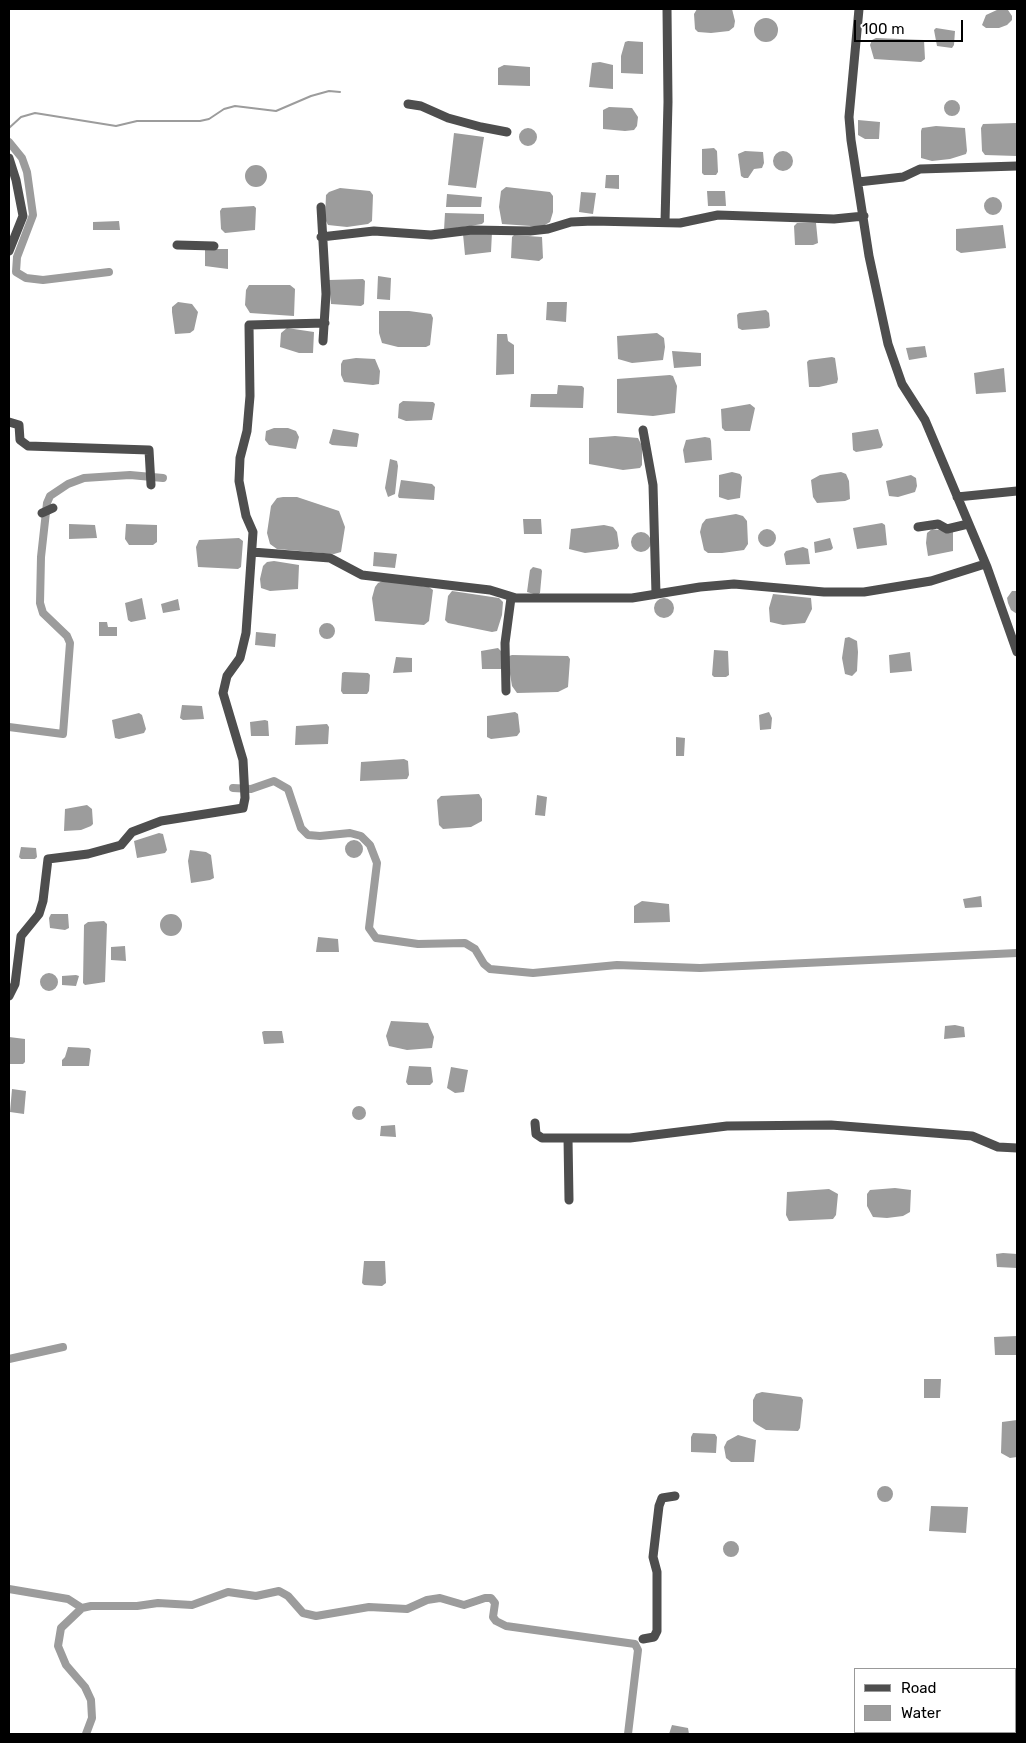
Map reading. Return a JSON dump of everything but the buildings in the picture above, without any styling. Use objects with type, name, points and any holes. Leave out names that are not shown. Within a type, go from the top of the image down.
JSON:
[{"type":"street","points":[[665,222],[668,102],[667,9]]},
{"type":"street","points":[[859,9],[849,117],[873,280],[888,344],[902,384],[925,420],[985,564],[1017,652]]},
{"type":"street","points":[[408,104],[421,106],[448,118],[507,132]]},
{"type":"street","points":[[9,158],[16,180],[23,216],[9,251]]},
{"type":"street","points":[[858,182],[903,176],[920,169],[1017,166]]},
{"type":"street","points":[[321,207],[321,237],[326,294],[323,341]]},
{"type":"street","points":[[321,237],[374,231],[431,235],[472,230],[530,231],[548,229],[572,222],[680,223],[718,215],[834,219],[864,216]]},
{"type":"street","points":[[176,245],[214,246]]},
{"type":"street","points":[[9,996],[15,984],[21,936],[39,914],[43,901],[48,858],[88,854],[121,845],[132,832],[172,818],[243,808],[245,798],[240,747],[224,705],[223,693],[227,676],[240,658],[245,640],[252,552],[253,532],[246,516],[239,481],[240,458],[247,431],[250,396],[249,325],[325,323]]},
{"type":"street","points":[[9,422],[19,426],[20,440],[28,446],[150,450],[151,485]]},
{"type":"street","points":[[643,430],[653,485],[657,550],[656,594]]},
{"type":"street","points":[[956,497],[1017,491]]},
{"type":"street","points":[[42,513],[53,508]]},
{"type":"street","points":[[918,527],[938,524],[947,528],[968,524]]},
{"type":"street","points":[[252,552],[330,558],[362,575],[490,590],[512,598],[624,599],[734,584],[824,592],[864,592],[931,581],[985,564]]},
{"type":"street","points":[[506,691],[505,643],[512,598]]},
{"type":"street","points":[[535,1123],[538,1136],[568,1138],[630,1138],[726,1126],[831,1124],[972,1136],[998,1148],[1017,1148]]},
{"type":"street","points":[[568,1138],[568,1200]]},
{"type":"street","points":[[643,1639],[654,1637],[657,1631],[657,1572],[653,1557],[659,1506],[662,1498],[675,1496]]},
{"type":"water","points":[[697,9],[732,9],[735,21],[734,27],[729,31],[698,32],[695,29],[694,14]]},
{"type":"water","points":[[999,9],[1008,10],[1012,16],[1012,20],[1007,25],[999,28],[986,28],[982,25],[986,15]]},
{"type":"water","points":[[766,18],[771,19],[777,25],[777,35],[771,41],[766,42],[761,41],[755,35],[754,30],[755,25],[761,19]]},
{"type":"water","points":[[936,28],[955,31],[952,48],[937,46],[934,30]]},
{"type":"water","points":[[876,38],[924,40],[925,59],[921,62],[874,59],[870,45],[872,40]]},
{"type":"water","points":[[625,42],[643,42],[643,74],[621,73],[621,56]]},
{"type":"water","points":[[600,62],[613,65],[613,89],[589,87],[592,63]]},
{"type":"water","points":[[504,65],[530,67],[530,86],[498,85],[498,68]]},
{"type":"water","points":[[952,100],[960,108],[952,116],[944,108]]},
{"type":"water","points":[[609,107],[632,108],[638,117],[637,126],[634,130],[603,129],[603,110]]},
{"type":"water","points":[[858,120],[880,122],[879,139],[865,139],[858,135]]},
{"type":"water","points":[[1017,123],[1017,156],[985,155],[982,151],[981,128],[983,124]]},
{"type":"water","points":[[936,126],[965,128],[966,154],[950,159],[932,161],[921,158],[922,128]]},
{"type":"water","points":[[524,128],[532,128],[537,133],[535,144],[524,146],[519,141],[519,133]]},
{"type":"water","points":[[454,133],[484,137],[476,188],[448,185]]},
{"type":"water","points":[[714,148],[717,151],[718,172],[716,175],[704,175],[702,173],[702,149]]},
{"type":"water","points":[[745,151],[763,152],[764,163],[762,168],[754,169],[748,178],[741,176],[738,154]]},
{"type":"water","points":[[783,151],[790,154],[793,161],[790,168],[783,171],[776,168],[773,161],[776,154]]},
{"type":"water","points":[[256,165],[264,168],[267,176],[264,184],[256,187],[248,184],[245,176],[248,168]]},
{"type":"water","points":[[606,175],[619,175],[619,189],[605,188]]},
{"type":"water","points":[[506,187],[550,192],[553,196],[553,212],[550,222],[543,226],[502,224],[499,207],[501,191]]},
{"type":"water","points":[[340,188],[370,191],[373,195],[372,221],[368,224],[347,227],[328,225],[325,219],[326,195]]},
{"type":"water","points":[[707,191],[725,191],[726,206],[708,206]]},
{"type":"water","points":[[581,192],[596,193],[593,214],[579,212]]},
{"type":"water","points":[[447,194],[482,197],[481,207],[446,207]]},
{"type":"water","points":[[993,197],[999,200],[1002,206],[999,212],[993,215],[987,212],[984,206],[987,200]]},
{"type":"water","points":[[254,206],[256,208],[255,230],[225,233],[221,229],[220,211],[222,208]]},
{"type":"water","points":[[445,213],[484,214],[484,222],[482,224],[444,230]]},
{"type":"water","points":[[119,221],[120,230],[93,230],[93,222]]},
{"type":"water","points":[[797,223],[816,223],[818,243],[813,245],[795,245],[794,226]]},
{"type":"water","points":[[1003,225],[1006,248],[961,253],[956,250],[956,229]]},
{"type":"water","points":[[492,232],[491,252],[465,255],[463,234]]},
{"type":"water","points":[[514,235],[542,237],[543,258],[539,261],[511,258],[512,237]]},
{"type":"water","points":[[205,249],[228,249],[228,269],[205,266]]},
{"type":"water","points":[[378,276],[391,278],[390,300],[377,299]]},
{"type":"water","points":[[363,279],[365,281],[364,304],[361,306],[331,304],[329,280]]},
{"type":"water","points":[[249,285],[290,285],[295,289],[294,316],[250,313],[245,305],[246,290]]},
{"type":"water","points":[[178,302],[192,304],[198,312],[194,330],[190,333],[175,334],[172,307]]},
{"type":"water","points":[[547,302],[567,302],[566,322],[546,320]]},
{"type":"water","points":[[766,310],[769,313],[770,326],[768,328],[742,330],[738,328],[737,315],[739,313]]},
{"type":"water","points":[[379,311],[409,311],[431,314],[433,318],[430,345],[426,347],[398,347],[382,343],[379,333]]},
{"type":"water","points":[[287,328],[314,332],[313,353],[299,353],[280,347],[281,333]]},
{"type":"water","points":[[657,333],[664,338],[663,360],[632,363],[618,359],[617,336]]},
{"type":"water","points":[[497,334],[507,334],[508,341],[514,345],[514,374],[496,375]]},
{"type":"water","points":[[925,346],[927,357],[909,360],[906,348]]},
{"type":"water","points":[[672,351],[701,353],[701,366],[674,368]]},
{"type":"water","points":[[356,358],[375,359],[380,371],[379,384],[344,382],[341,375],[343,360]]},
{"type":"water","points":[[835,358],[837,383],[809,387],[807,362],[809,360]]},
{"type":"water","points":[[1004,368],[1006,392],[976,394],[974,373]]},
{"type":"water","points":[[673,376],[677,386],[675,413],[653,416],[617,413],[617,379]]},
{"type":"water","points":[[558,385],[582,386],[584,388],[583,408],[530,407],[531,394],[557,394]]},
{"type":"water","points":[[403,401],[433,402],[435,404],[432,420],[406,421],[398,418],[399,404]]},
{"type":"water","points":[[750,404],[755,408],[750,431],[725,431],[722,428],[721,409]]},
{"type":"water","points":[[274,428],[288,428],[296,431],[299,437],[296,449],[269,445],[265,440],[266,431]]},
{"type":"water","points":[[333,429],[359,434],[357,447],[332,445],[329,443]]},
{"type":"water","points":[[878,429],[883,445],[881,448],[856,452],[853,450],[852,433]]},
{"type":"water","points":[[615,436],[638,438],[642,446],[642,465],[640,468],[623,470],[589,464],[589,438]]},
{"type":"water","points":[[710,438],[711,441],[712,460],[685,463],[683,450],[686,440]]},
{"type":"water","points":[[390,459],[397,461],[398,466],[395,494],[388,497],[385,488]]},
{"type":"water","points":[[732,472],[740,474],[742,477],[740,498],[728,500],[719,497],[719,475]]},
{"type":"water","points":[[841,472],[846,474],[849,481],[850,499],[817,503],[813,497],[811,480],[820,475]]},
{"type":"water","points":[[911,475],[916,478],[917,486],[915,492],[898,497],[889,496],[886,481]]},
{"type":"water","points":[[401,480],[432,484],[435,487],[434,500],[399,498]]},
{"type":"water","points":[[297,497],[339,511],[345,527],[341,552],[334,554],[277,549],[270,544],[267,533],[271,506],[277,498]]},
{"type":"water","points":[[736,514],[743,516],[747,521],[748,544],[744,550],[708,553],[704,550],[700,532],[702,524],[706,519]]},
{"type":"water","points":[[523,519],[541,519],[542,534],[524,534]]},
{"type":"water","points":[[882,523],[885,525],[887,545],[857,549],[853,528]]},
{"type":"water","points":[[69,524],[95,525],[97,538],[69,539]]},
{"type":"water","points":[[126,524],[157,525],[157,542],[153,545],[129,545],[125,539]]},
{"type":"water","points":[[604,525],[613,527],[617,532],[619,546],[617,549],[585,553],[569,549],[571,529]]},
{"type":"water","points":[[763,529],[771,529],[776,534],[774,545],[763,547],[758,542],[758,534]]},
{"type":"water","points":[[932,529],[953,532],[953,551],[928,556],[927,533]]},
{"type":"water","points":[[637,532],[645,532],[651,538],[651,546],[645,552],[637,552],[631,546],[631,538]]},
{"type":"water","points":[[239,538],[243,541],[241,567],[238,569],[198,567],[196,547],[199,540]]},
{"type":"water","points":[[830,538],[833,548],[831,550],[815,553],[814,542]]},
{"type":"water","points":[[803,547],[808,549],[810,564],[786,565],[784,554],[786,551]]},
{"type":"water","points":[[374,552],[397,554],[395,568],[373,566]]},
{"type":"water","points":[[274,561],[299,565],[298,589],[270,591],[261,588],[260,579],[263,566],[267,562]]},
{"type":"water","points":[[533,567],[542,571],[540,593],[537,595],[527,592],[530,570]]},
{"type":"water","points":[[383,581],[429,587],[433,590],[429,621],[424,625],[375,621],[372,598],[375,587]]},
{"type":"water","points":[[452,591],[499,598],[503,602],[502,615],[497,631],[492,632],[448,623],[445,620],[448,596]]},
{"type":"water","points":[[1012,591],[1017,591],[1017,614],[1011,610],[1008,603],[1007,598]]},
{"type":"water","points":[[773,594],[811,598],[812,609],[805,623],[783,625],[770,622],[769,608]]},
{"type":"water","points":[[142,598],[146,619],[131,622],[128,620],[125,603]]},
{"type":"water","points":[[664,598],[671,601],[674,608],[671,615],[664,618],[657,615],[654,608],[657,601]]},
{"type":"water","points":[[178,599],[180,610],[163,613],[161,604]]},
{"type":"water","points":[[99,622],[107,622],[108,627],[117,627],[117,636],[99,636]]},
{"type":"water","points":[[327,623],[335,631],[327,639],[319,631]]},
{"type":"water","points":[[256,632],[276,634],[275,647],[255,645]]},
{"type":"water","points":[[849,637],[857,641],[858,652],[857,671],[852,676],[845,674],[842,658],[845,638]]},
{"type":"water","points":[[498,648],[501,651],[503,666],[501,669],[482,669],[481,651]]},
{"type":"water","points":[[714,650],[728,651],[729,675],[726,677],[714,677],[712,675]]},
{"type":"water","points":[[910,652],[912,671],[890,673],[889,655]]},
{"type":"water","points":[[509,656],[568,656],[570,659],[568,687],[558,692],[517,693],[512,686],[509,668]]},
{"type":"water","points":[[396,657],[412,658],[412,672],[393,673]]},
{"type":"water","points":[[342,673],[368,673],[370,675],[369,691],[367,694],[343,694],[341,691]]},
{"type":"water","points":[[182,705],[202,706],[204,719],[183,720],[180,718]]},
{"type":"water","points":[[515,712],[518,714],[520,732],[517,736],[491,739],[487,737],[487,716]]},
{"type":"water","points":[[769,712],[772,718],[771,729],[760,730],[759,715]]},
{"type":"water","points":[[139,713],[142,715],[146,729],[144,733],[119,739],[115,738],[112,720]]},
{"type":"water","points":[[268,721],[269,736],[251,736],[250,722]]},
{"type":"water","points":[[327,724],[329,727],[328,744],[295,745],[296,726]]},
{"type":"water","points":[[676,737],[685,738],[684,756],[676,756]]},
{"type":"water","points":[[404,759],[408,761],[409,775],[407,779],[360,781],[361,762]]},
{"type":"water","points":[[479,794],[482,799],[482,821],[471,827],[443,829],[439,825],[437,800],[441,796]]},
{"type":"water","points":[[537,795],[547,797],[545,816],[535,815]]},
{"type":"water","points":[[87,805],[92,809],[93,824],[81,830],[64,831],[65,809]]},
{"type":"water","points":[[159,833],[163,834],[167,850],[165,853],[137,858],[134,841]]},
{"type":"water","points":[[354,840],[360,843],[363,849],[360,855],[354,858],[348,855],[345,849],[348,843]]},
{"type":"water","points":[[21,847],[36,848],[37,857],[35,859],[21,859],[19,857]]},
{"type":"water","points":[[190,850],[206,852],[211,855],[214,878],[191,883],[188,861]]},
{"type":"water","points":[[981,896],[982,907],[965,908],[963,899]]},
{"type":"water","points":[[642,901],[669,904],[670,922],[634,923],[634,906]]},
{"type":"water","points":[[51,914],[68,914],[69,928],[65,930],[50,928],[49,918]]},
{"type":"water","points":[[171,914],[179,917],[182,925],[179,933],[171,936],[163,933],[160,925],[163,917]]},
{"type":"water","points":[[104,921],[107,924],[105,982],[85,985],[83,983],[84,925],[88,922]]},
{"type":"water","points":[[318,937],[338,939],[339,952],[316,952]]},
{"type":"water","points":[[125,946],[126,961],[111,960],[111,947]]},
{"type":"water","points":[[49,973],[55,976],[58,982],[55,988],[49,991],[43,988],[40,982],[43,976]]},
{"type":"water","points":[[62,976],[79,976],[76,986],[62,985]]},
{"type":"water","points":[[391,1021],[428,1023],[434,1037],[432,1048],[407,1050],[389,1046],[386,1036]]},
{"type":"water","points":[[955,1025],[964,1027],[965,1037],[944,1039],[945,1026]]},
{"type":"water","points":[[282,1031],[284,1043],[264,1044],[262,1032]]},
{"type":"water","points":[[9,1037],[25,1039],[25,1062],[23,1064],[9,1064]]},
{"type":"water","points":[[68,1047],[89,1048],[91,1050],[89,1066],[62,1066],[62,1060]]},
{"type":"water","points":[[409,1066],[431,1067],[433,1082],[430,1085],[408,1085],[406,1082]]},
{"type":"water","points":[[451,1067],[468,1070],[464,1092],[455,1093],[447,1088]]},
{"type":"water","points":[[12,1089],[26,1091],[24,1114],[10,1112]]},
{"type":"water","points":[[356,1106],[362,1106],[366,1113],[362,1120],[356,1120],[352,1116],[352,1110]]},
{"type":"water","points":[[395,1125],[396,1137],[380,1136],[381,1126]]},
{"type":"water","points":[[895,1188],[911,1190],[910,1212],[903,1216],[873,1217],[867,1206],[867,1194],[870,1190]]},
{"type":"water","points":[[829,1189],[838,1194],[836,1215],[833,1219],[789,1221],[786,1215],[787,1192]]},
{"type":"water","points":[[996,1254],[1017,1254],[1017,1268],[997,1267]]},
{"type":"water","points":[[364,1261],[385,1261],[386,1283],[382,1286],[364,1285],[362,1283]]},
{"type":"water","points":[[1017,1336],[1017,1355],[995,1355],[994,1337]]},
{"type":"water","points":[[924,1379],[941,1379],[940,1398],[924,1398]]},
{"type":"water","points":[[762,1392],[801,1397],[803,1400],[798,1431],[766,1430],[753,1421],[753,1400],[756,1394]]},
{"type":"water","points":[[1017,1420],[1017,1457],[1010,1458],[1001,1453],[1002,1422]]},
{"type":"water","points":[[693,1433],[715,1434],[717,1437],[716,1453],[691,1452],[691,1437]]},
{"type":"water","points":[[738,1435],[756,1440],[754,1462],[731,1462],[726,1458],[724,1447],[727,1441]]},
{"type":"water","points":[[885,1486],[891,1488],[893,1494],[891,1500],[885,1502],[879,1500],[877,1494],[879,1488]]},
{"type":"water","points":[[931,1506],[968,1507],[966,1533],[929,1531]]},
{"type":"water","points":[[728,1541],[734,1541],[739,1546],[737,1555],[728,1557],[723,1552],[723,1546]]},
{"type":"water","points":[[672,1725],[688,1728],[689,1734],[669,1734]]},
{"type":"waterway","points":[[9,128],[21,117],[35,113],[116,126],[137,121],[200,121],[209,119],[224,109],[235,106],[276,111],[311,96],[329,91],[340,92]]},
{"type":"waterway","points":[[9,142],[22,158],[27,172],[33,215],[17,257],[16,272],[26,278],[43,280],[109,272]]},
{"type":"waterway","points":[[9,727],[63,734],[70,643],[67,636],[43,613],[40,603],[41,557],[47,503],[50,496],[68,484],[84,478],[130,475],[163,478]]},
{"type":"waterway","points":[[233,788],[251,789],[274,781],[288,789],[301,828],[308,835],[320,836],[350,833],[361,836],[370,845],[377,863],[369,928],[376,938],[418,944],[465,943],[475,949],[484,964],[490,969],[533,973],[617,965],[700,968],[1017,953]]},
{"type":"waterway","points":[[9,1359],[63,1347]]},
{"type":"waterway","points":[[9,1589],[68,1599],[82,1608]]},
{"type":"waterway","points":[[86,1734],[92,1718],[91,1700],[85,1687],[66,1665],[58,1646],[61,1628],[82,1608],[91,1606],[137,1606],[158,1603],[192,1605],[228,1592],[256,1596],[279,1591],[288,1596],[303,1613],[316,1616],[369,1607],[407,1609],[427,1600],[440,1598],[464,1605],[485,1598],[491,1598],[495,1603],[493,1617],[496,1621],[506,1626],[635,1644],[638,1650],[628,1734]]}]
